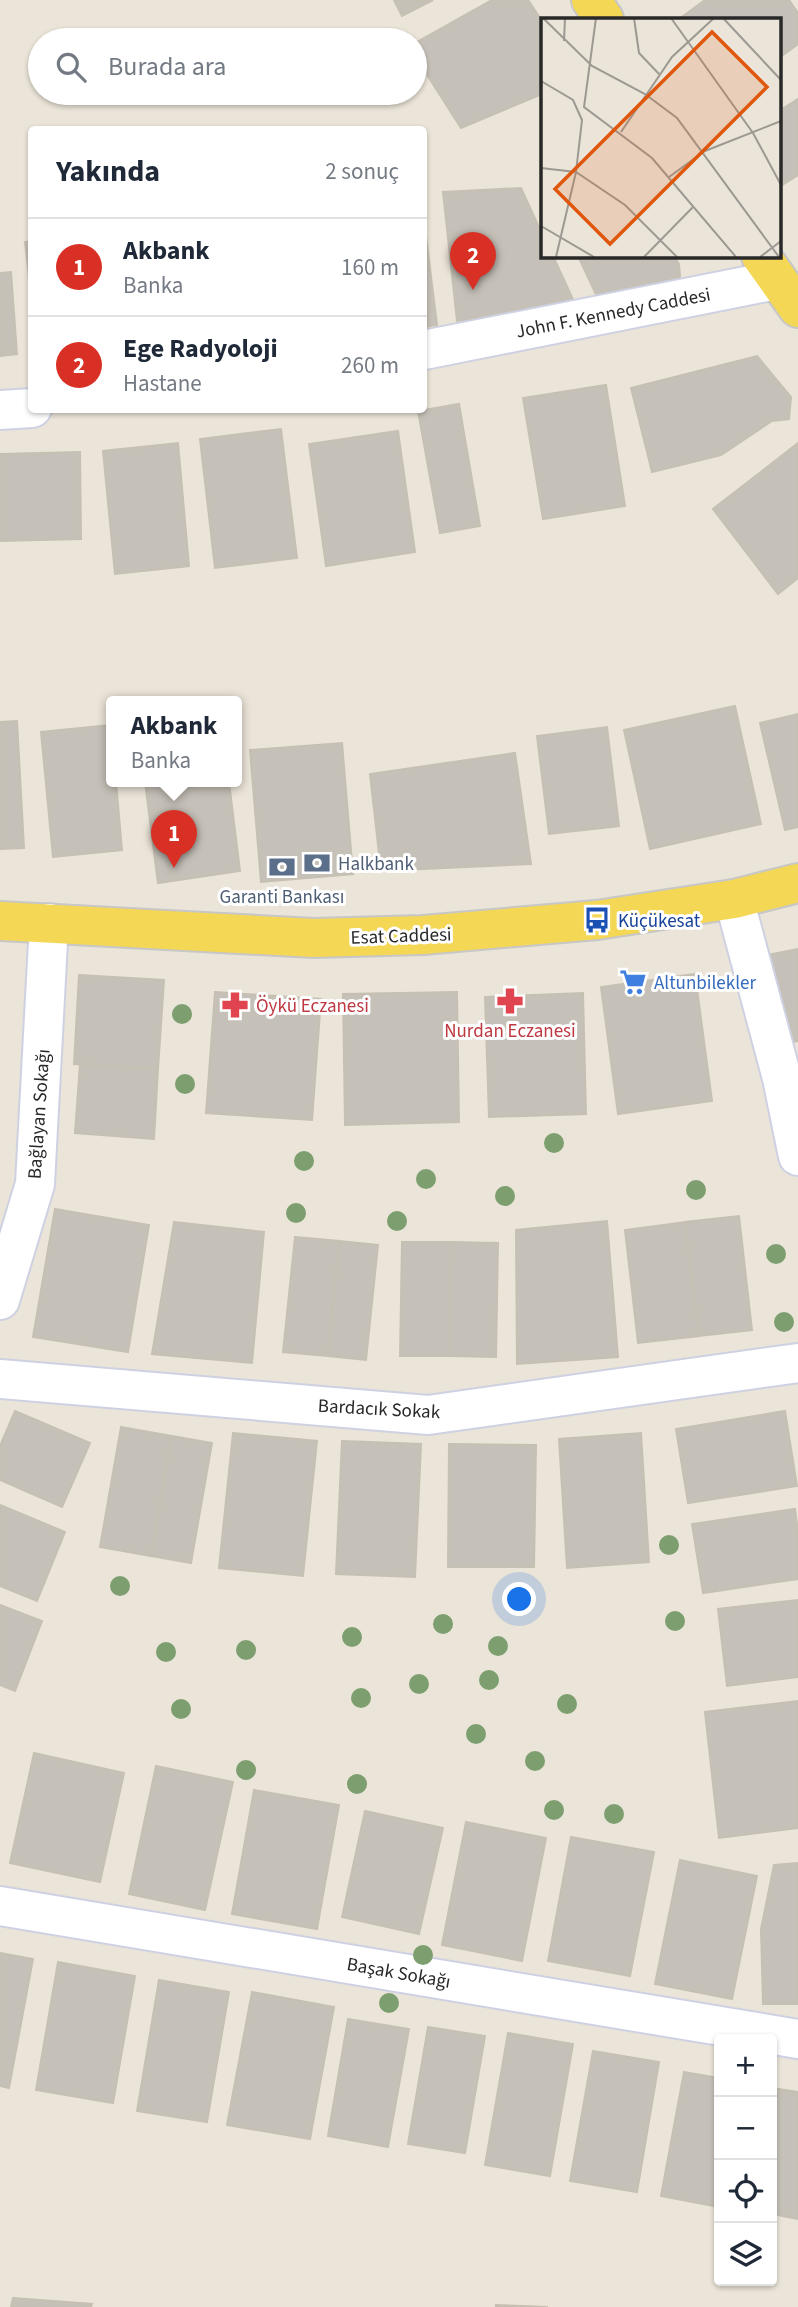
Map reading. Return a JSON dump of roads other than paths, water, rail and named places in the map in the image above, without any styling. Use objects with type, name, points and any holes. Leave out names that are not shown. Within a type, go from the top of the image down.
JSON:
[{"type":"main road","points":[[591,0],[603,18]]},
{"type":"main road","name":"Esat Caddesi","points":[[0,921],[314,938],[423,935],[597,920],[734,899],[798,883]]},
{"type":"street","name":"John F. Kennedy Caddesi","points":[[427,349],[783,276]]},
{"type":"street","points":[[0,410],[28,408]]},
{"type":"street","points":[[734,899],[782,1078],[798,1156]]},
{"type":"street","name":"Bağlayan Sokağı","points":[[0,1300],[35,1184],[49,923]]},
{"type":"street","name":"Bardacık Sokak","points":[[0,1379],[428,1415],[798,1363]]},
{"type":"street","name":"Başak Sokağı","points":[[0,1906],[798,2039]]},
{"type":"place","name":"Ege Radyoloji","points":[[473,290]]},
{"type":"place","name":"Halkbank","points":[[317,863]]},
{"type":"place","name":"Garanti Bankası","points":[[282,867]]},
{"type":"place","name":"Akbank","points":[[174,868]]},
{"type":"place","name":"Küçükesat","points":[[597,920]]},
{"type":"place","name":"Altunbilekler","points":[[633,982]]},
{"type":"place","name":"Nurdan Eczanesi","points":[[510,1001]]},
{"type":"place","name":"Öykü Eczanesi","points":[[235,1005]]}]
